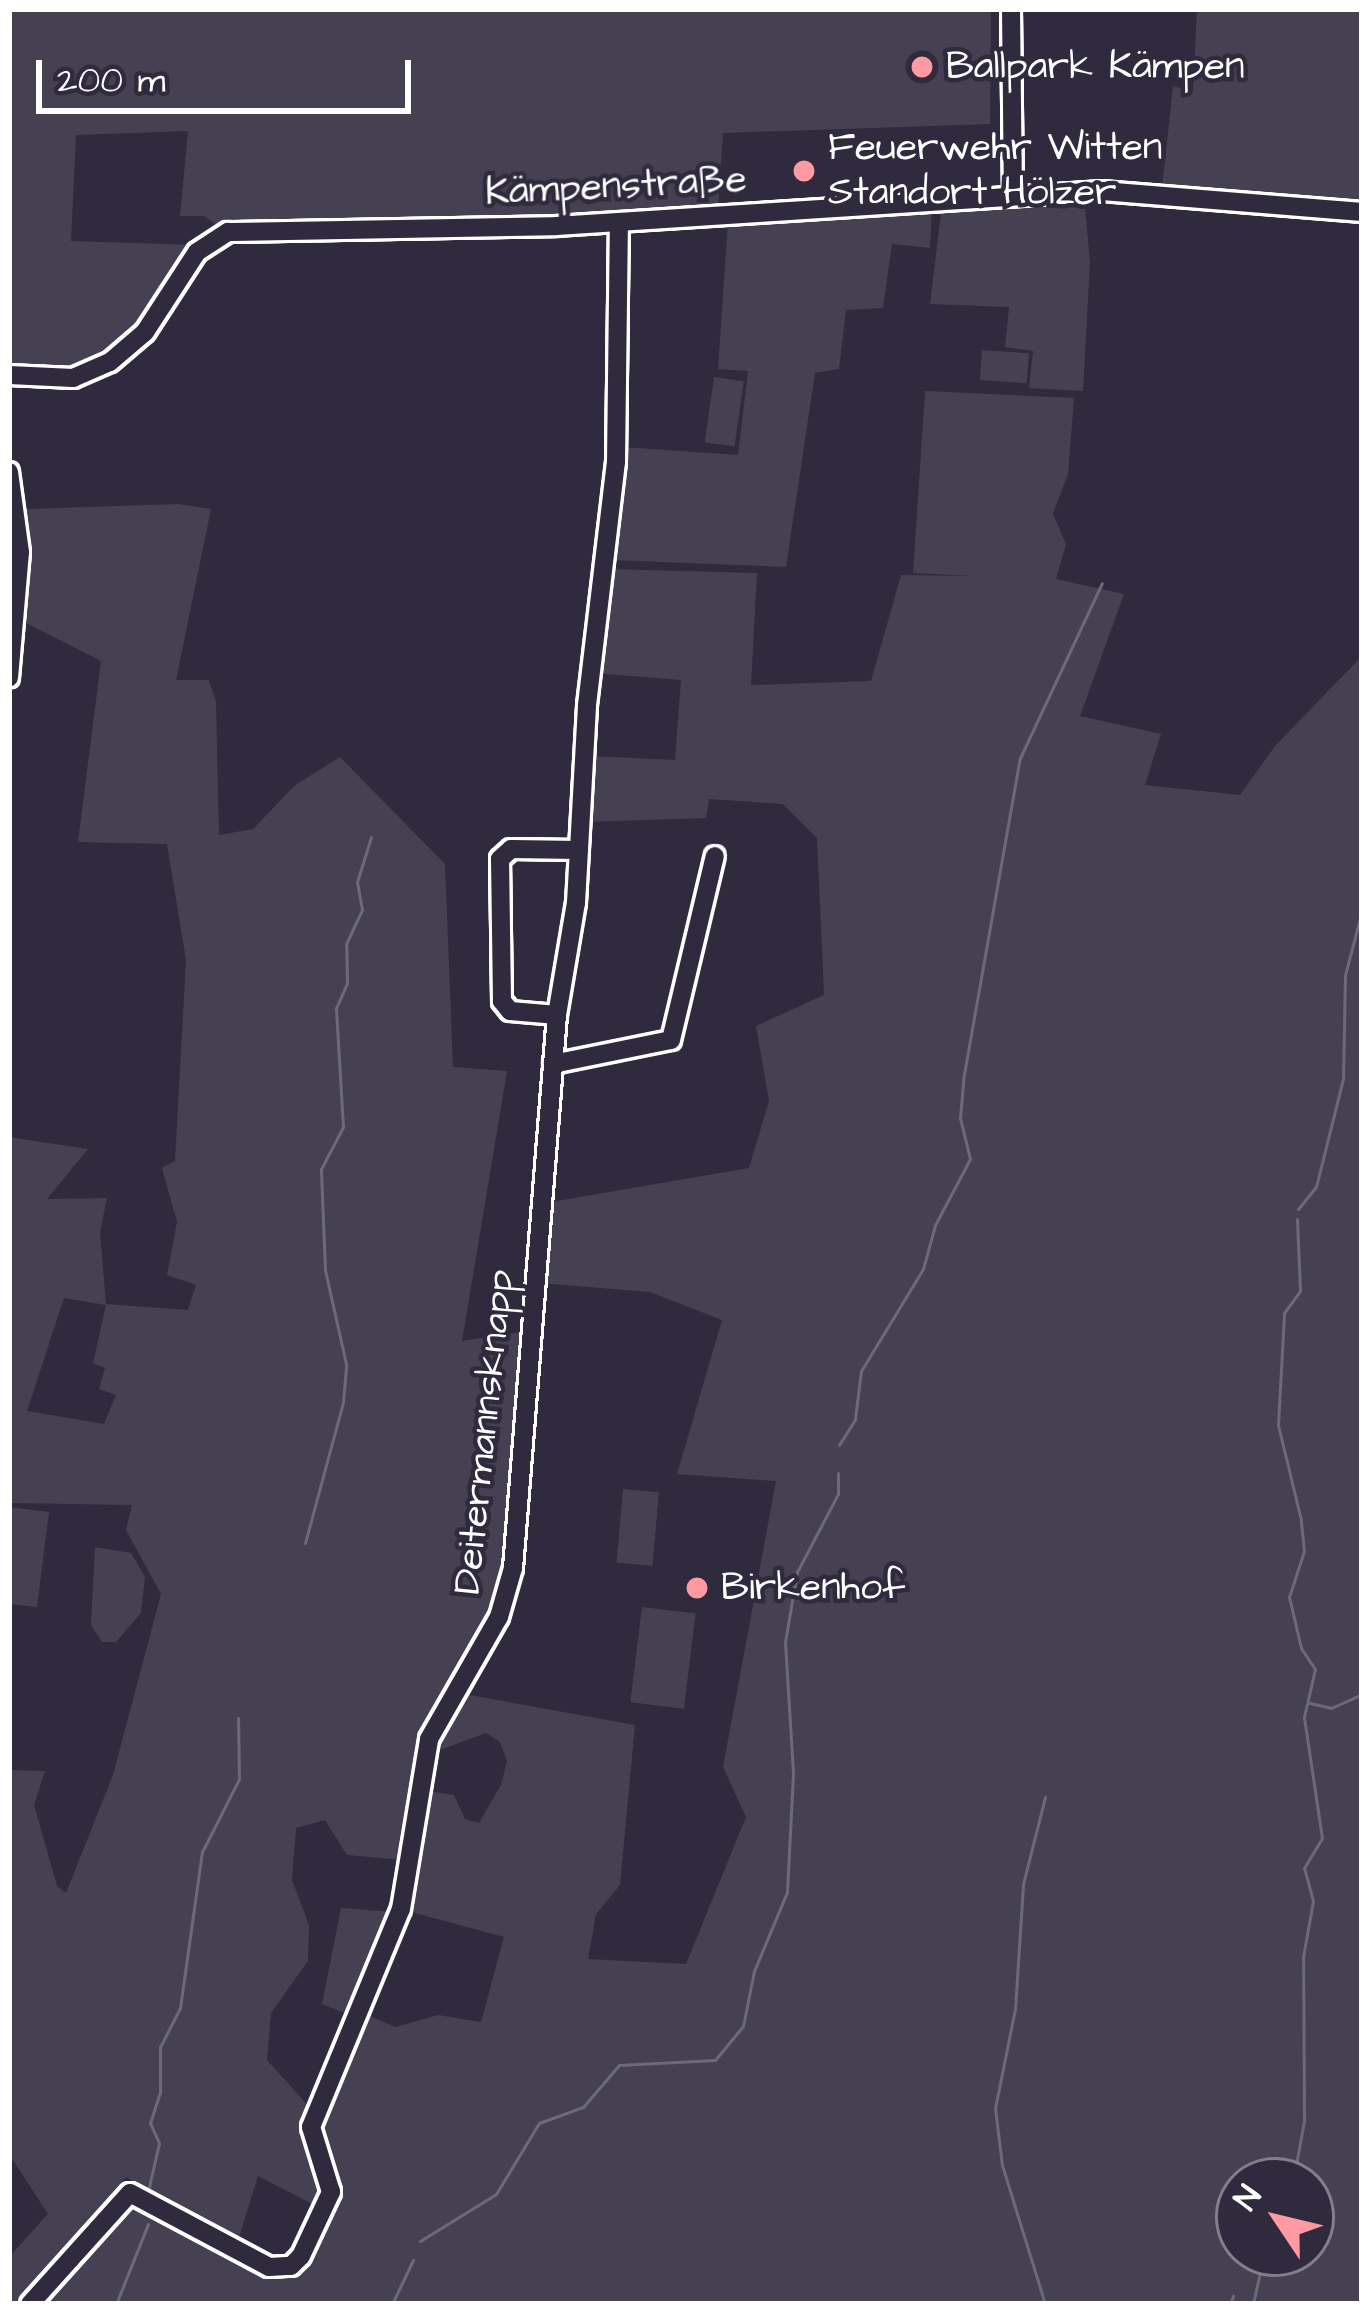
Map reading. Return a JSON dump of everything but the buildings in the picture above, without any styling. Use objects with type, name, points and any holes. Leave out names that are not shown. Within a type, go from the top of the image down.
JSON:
[{"type":"street","points":[[1010,9],[1013,195]]},
{"type":"street","name":"Kämpenstraße","points":[[9,375],[73,377],[123,353],[197,252],[228,232],[619,223],[1126,190],[1362,212]]},
{"type":"street","name":"Deitermannsknapp","points":[[30,2304],[130,2193],[276,2269],[301,2256],[328,2203],[332,2181],[311,2127],[401,1909],[434,1723],[487,1643],[513,1568],[557,1015],[579,850],[587,705],[616,462],[619,223]]},
{"type":"street","points":[[9,472],[20,541],[9,678]]},
{"type":"street","points":[[557,1015],[503,1006],[500,859],[511,849],[579,850]]},
{"type":"street","points":[[553,1064],[671,1040],[715,856]]},
{"type":"shaded area","points":[[9,9],[991,9],[990,124],[723,133],[718,209],[695,213],[221,228],[204,216],[180,216],[188,131],[76,135],[71,241],[197,245],[119,351],[72,371],[9,368]]},
{"type":"shaded area","points":[[1197,9],[1362,9],[1362,207],[1162,188],[1173,86],[1193,92]]},
{"type":"shaded area","points":[[1084,195],[1090,263],[1083,391],[1029,388],[1033,351],[1005,347],[1009,307],[930,304],[942,205]]},
{"type":"shaded area","points":[[932,206],[930,248],[892,244],[883,308],[846,310],[839,369],[815,373],[786,567],[612,560],[622,447],[738,455],[748,371],[718,369],[728,221]]},
{"type":"shaded area","points":[[982,350],[1029,353],[1027,383],[980,380]]},
{"type":"shaded area","points":[[714,377],[744,381],[735,447],[705,442]]},
{"type":"shaded area","points":[[925,391],[1074,398],[1068,474],[1053,514],[1066,544],[1056,579],[1124,594],[1080,716],[1161,734],[1145,785],[1240,795],[1275,746],[1362,656],[1362,2304],[39,2304],[101,2242],[128,2200],[282,2272],[331,2203],[316,2137],[362,2013],[396,2027],[438,2015],[481,2022],[504,1937],[404,1910],[422,1790],[454,1795],[465,1819],[479,1823],[501,1785],[507,1761],[500,1742],[486,1733],[429,1754],[464,1694],[635,1725],[620,1885],[596,1914],[588,1959],[686,1964],[746,1817],[723,1767],[776,1481],[677,1474],[722,1320],[650,1292],[539,1283],[545,1203],[749,1168],[769,1101],[756,1026],[824,995],[817,838],[783,804],[709,799],[706,818],[585,822],[588,756],[675,760],[681,680],[594,673],[607,569],[757,573],[751,685],[871,681],[901,575],[975,576],[913,573]]},
{"type":"shaded area","points":[[178,504],[211,509],[176,680],[209,680],[216,702],[219,835],[253,829],[294,786],[340,757],[445,864],[453,1067],[507,1071],[462,1341],[527,1331],[508,1566],[496,1608],[443,1697],[404,1860],[347,1855],[325,1820],[296,1828],[292,1880],[309,1925],[308,1961],[271,2013],[267,2060],[313,2111],[329,2182],[322,2209],[258,2176],[236,2247],[126,2177],[25,2304],[9,2304],[9,2257],[48,2214],[9,2154],[9,1770],[45,1771],[34,1805],[57,1886],[66,1893],[113,1775],[161,1594],[126,1530],[132,1505],[9,1503],[9,1137],[88,1149],[47,1199],[107,1198],[100,1232],[106,1304],[188,1310],[196,1285],[167,1275],[177,1222],[162,1168],[175,1161],[186,960],[167,844],[78,842],[101,661],[26,623],[27,509]],"holes":[[[64,1298],[106,1305],[93,1363],[105,1368],[99,1389],[116,1395],[104,1424],[27,1411]]]},
{"type":"shaded area","points":[[623,1489],[659,1492],[652,1566],[617,1563]]},
{"type":"shaded area","points":[[9,1507],[49,1512],[37,1607],[9,1604]]},
{"type":"shaded area","points":[[95,1547],[131,1553],[145,1577],[141,1613],[116,1642],[102,1642],[91,1625]]},
{"type":"shaded area","points":[[642,1607],[696,1614],[684,1709],[630,1702]]},
{"type":"shaded area","points":[[341,1908],[395,1912],[352,2016],[322,2004]]},
{"type":"waterway","points":[[839,1445],[855,1419],[861,1371],[923,1269],[935,1225],[970,1159],[960,1118],[963,1080],[1020,758],[1102,583]]},
{"type":"waterway","points":[[305,1543],[343,1402],[346,1364],[325,1270],[321,1169],[343,1127],[336,1008],[347,983],[346,944],[362,910],[357,882],[371,837]]},
{"type":"waterway","points":[[1298,1209],[1316,1187],[1343,1079],[1345,975],[1362,910]]},
{"type":"waterway","points":[[1297,1219],[1300,1291],[1284,1313],[1278,1425],[1301,1520],[1304,1551],[1289,1597],[1301,1648],[1315,1669],[1304,1717],[1322,1838],[1304,1868],[1313,1901],[1303,1957],[1304,2121],[1297,2157]]},
{"type":"waterway","points":[[420,2241],[496,2194],[539,2123],[583,2107],[619,2065],[715,2060],[743,2026],[754,1971],[787,1892],[793,1773],[785,1642],[797,1572],[838,1494],[838,1473]]},
{"type":"waterway","points":[[1310,1703],[1331,1708],[1362,1694]]},
{"type":"waterway","points":[[149,2187],[159,2143],[150,2123],[160,2093],[160,2047],[180,2008],[202,1852],[239,1779],[238,1718]]},
{"type":"waterway","points":[[1045,1797],[1023,1884],[1015,2009],[995,2108],[1002,2165],[1045,2304]]},
{"type":"waterway","points":[[116,2304],[148,2224]]},
{"type":"waterway","points":[[392,2304],[413,2260]]},
{"type":"waterway","points":[[1253,2304],[1259,2277]]},
{"type":"waterway","points":[[1230,2304],[1233,2296]]},
{"type":"place","name":"Ballpark Kämpen","points":[[922,67]]},
{"type":"place","name":"Feuerwehr Witten Standort Hölzer","points":[[804,171]]},
{"type":"place","name":"Birkenhof","points":[[697,1588]]}]
